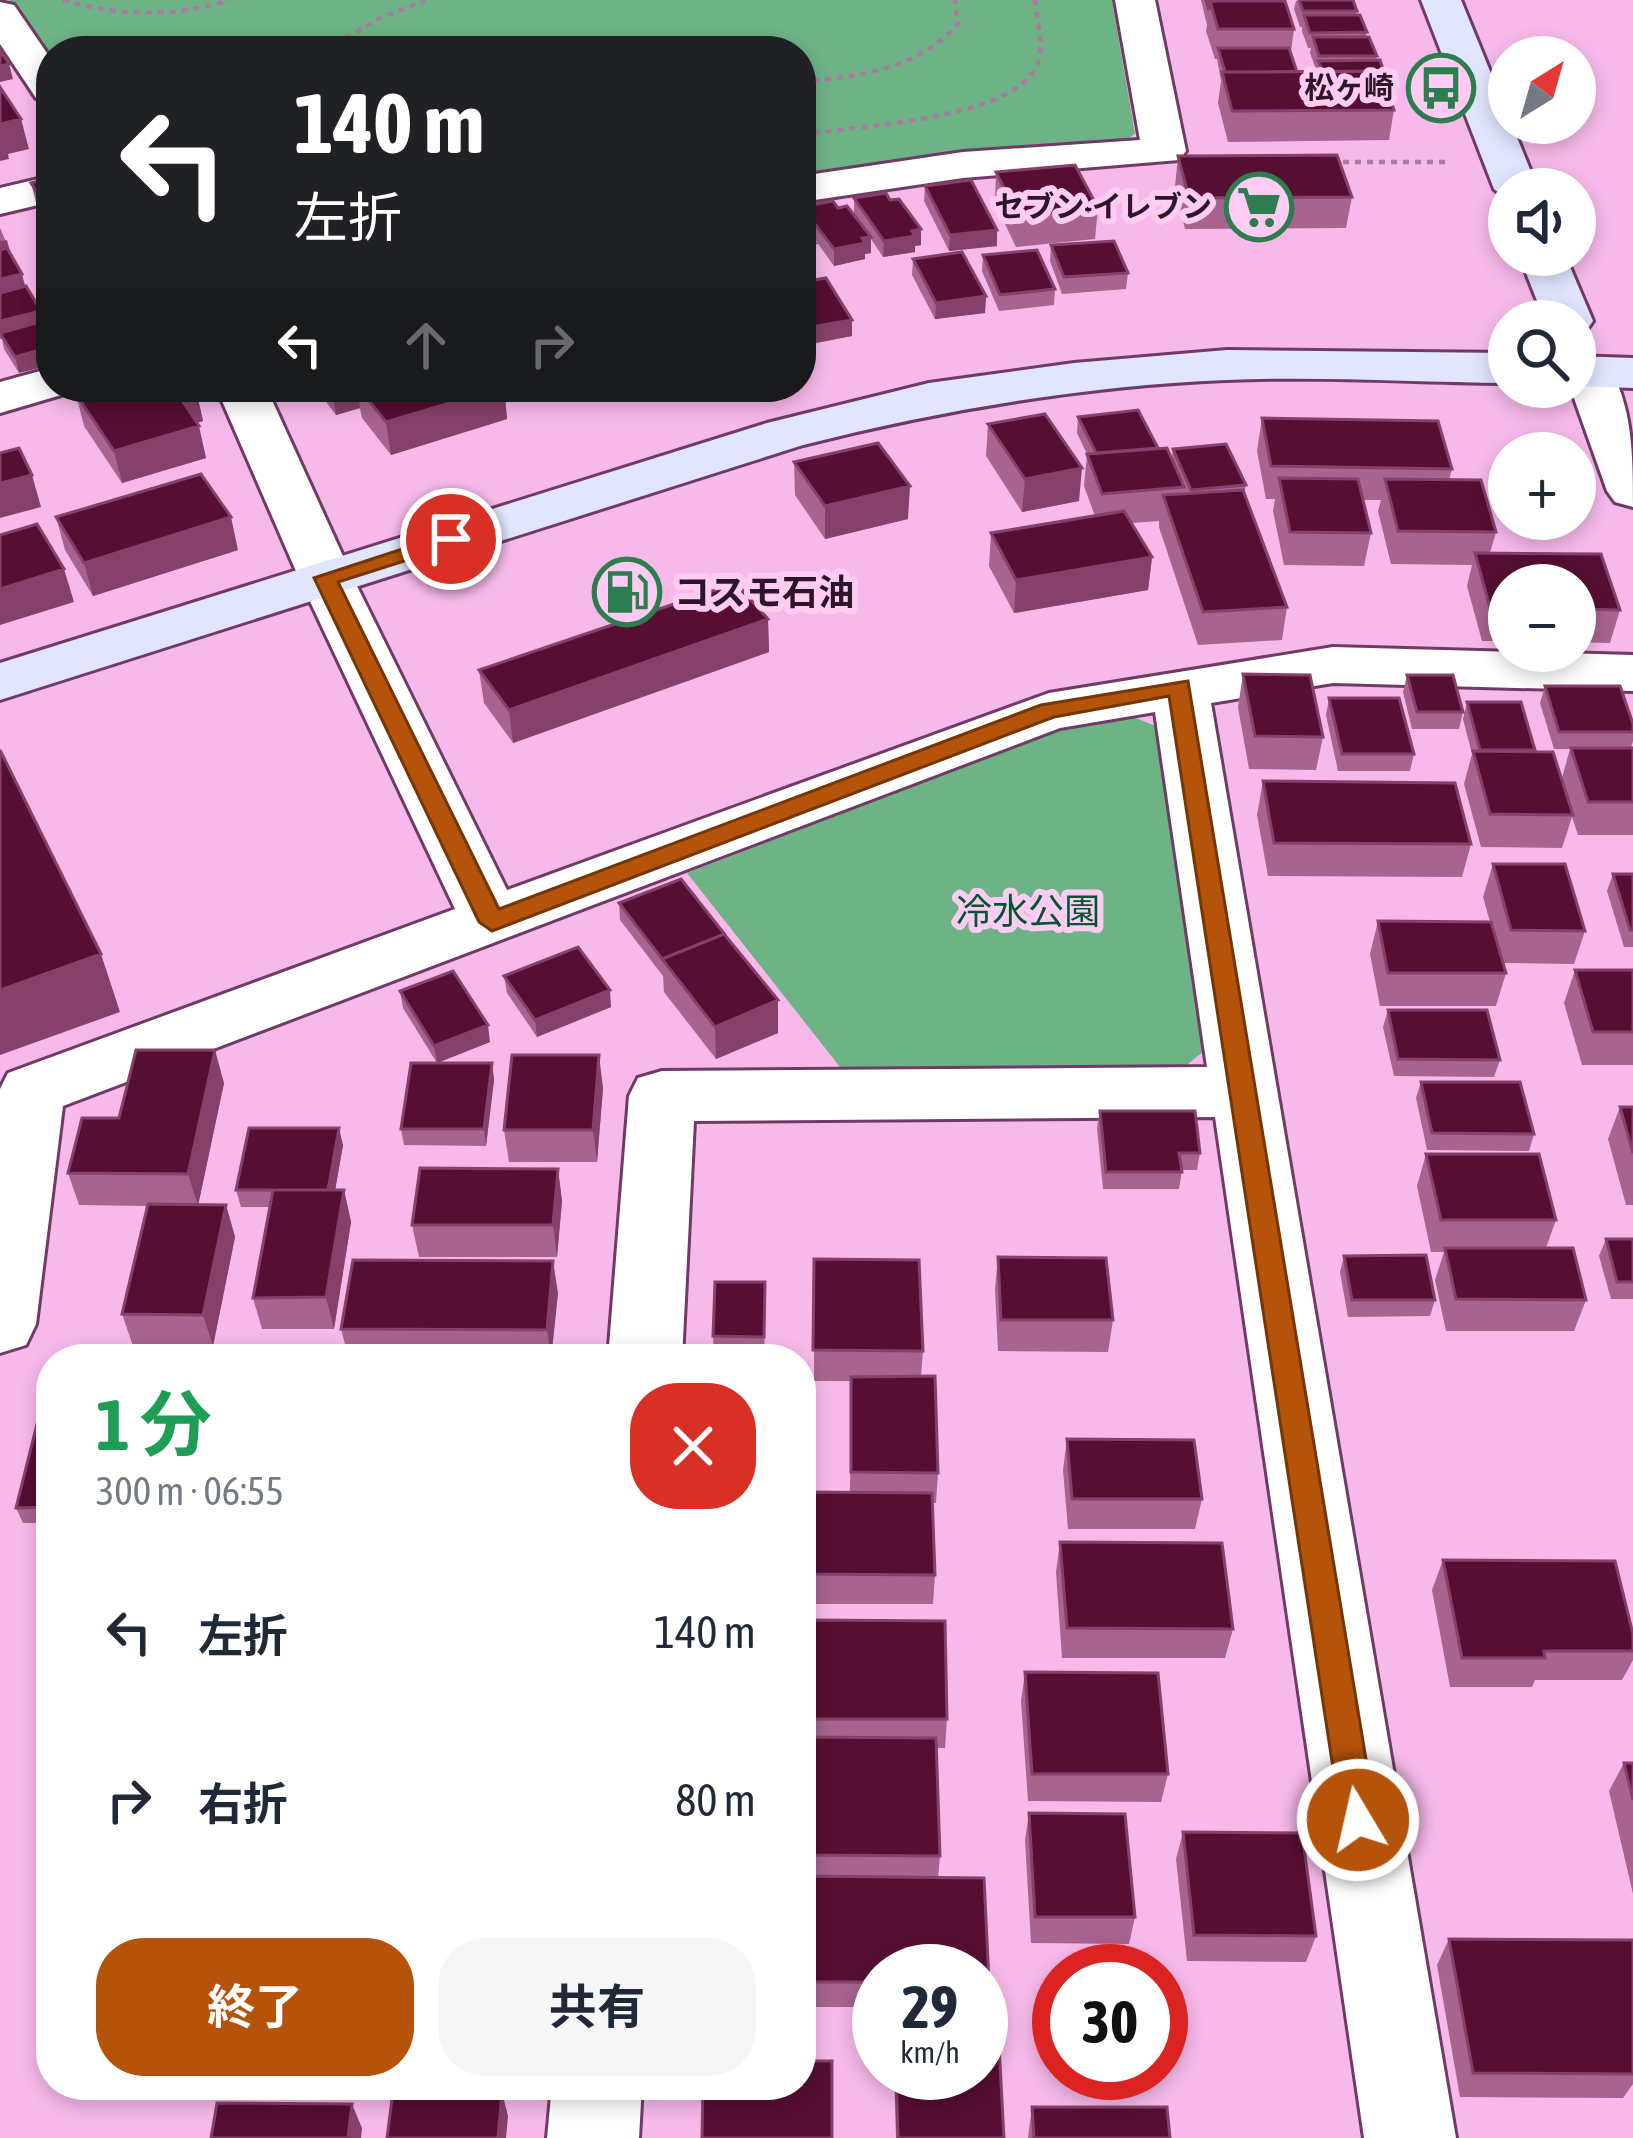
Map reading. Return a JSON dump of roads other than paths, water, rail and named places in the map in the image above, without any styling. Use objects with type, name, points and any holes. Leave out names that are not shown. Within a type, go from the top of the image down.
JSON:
[{"type":"street","points":[[816,187],[963,166],[1164,151],[1135,0]]},
{"type":"street","points":[[1441,0],[1508,168]]},
{"type":"street","points":[[5,29],[36,69]]},
{"type":"street","points":[[0,201],[36,193]]},
{"type":"street","points":[[0,682],[784,434],[929,398],[1073,378],[1227,365],[1488,368]]},
{"type":"street","points":[[1596,373],[1633,491]]},
{"type":"street","points":[[0,398],[36,387]]},
{"type":"street","points":[[248,402],[326,578],[492,922]]},
{"type":"street","points":[[0,1324],[32,1091],[1049,711],[1333,664],[1633,673]]},
{"type":"street","points":[[1180,687],[1240,1092],[1410,2138]]},
{"type":"street","points":[[646,1344],[662,1096],[1240,1092]]},
{"type":"street","points":[[593,2138],[596,2100]]},
{"type":"place","name":"松ヶ崎","points":[[1441,88]]},
{"type":"place","name":"セブン-イレブン","points":[[1259,207]]},
{"type":"place","name":"コスモ石油","points":[[627,592]]},
{"type":"park label","name":"冷水公園","points":[[1028,911]]}]
